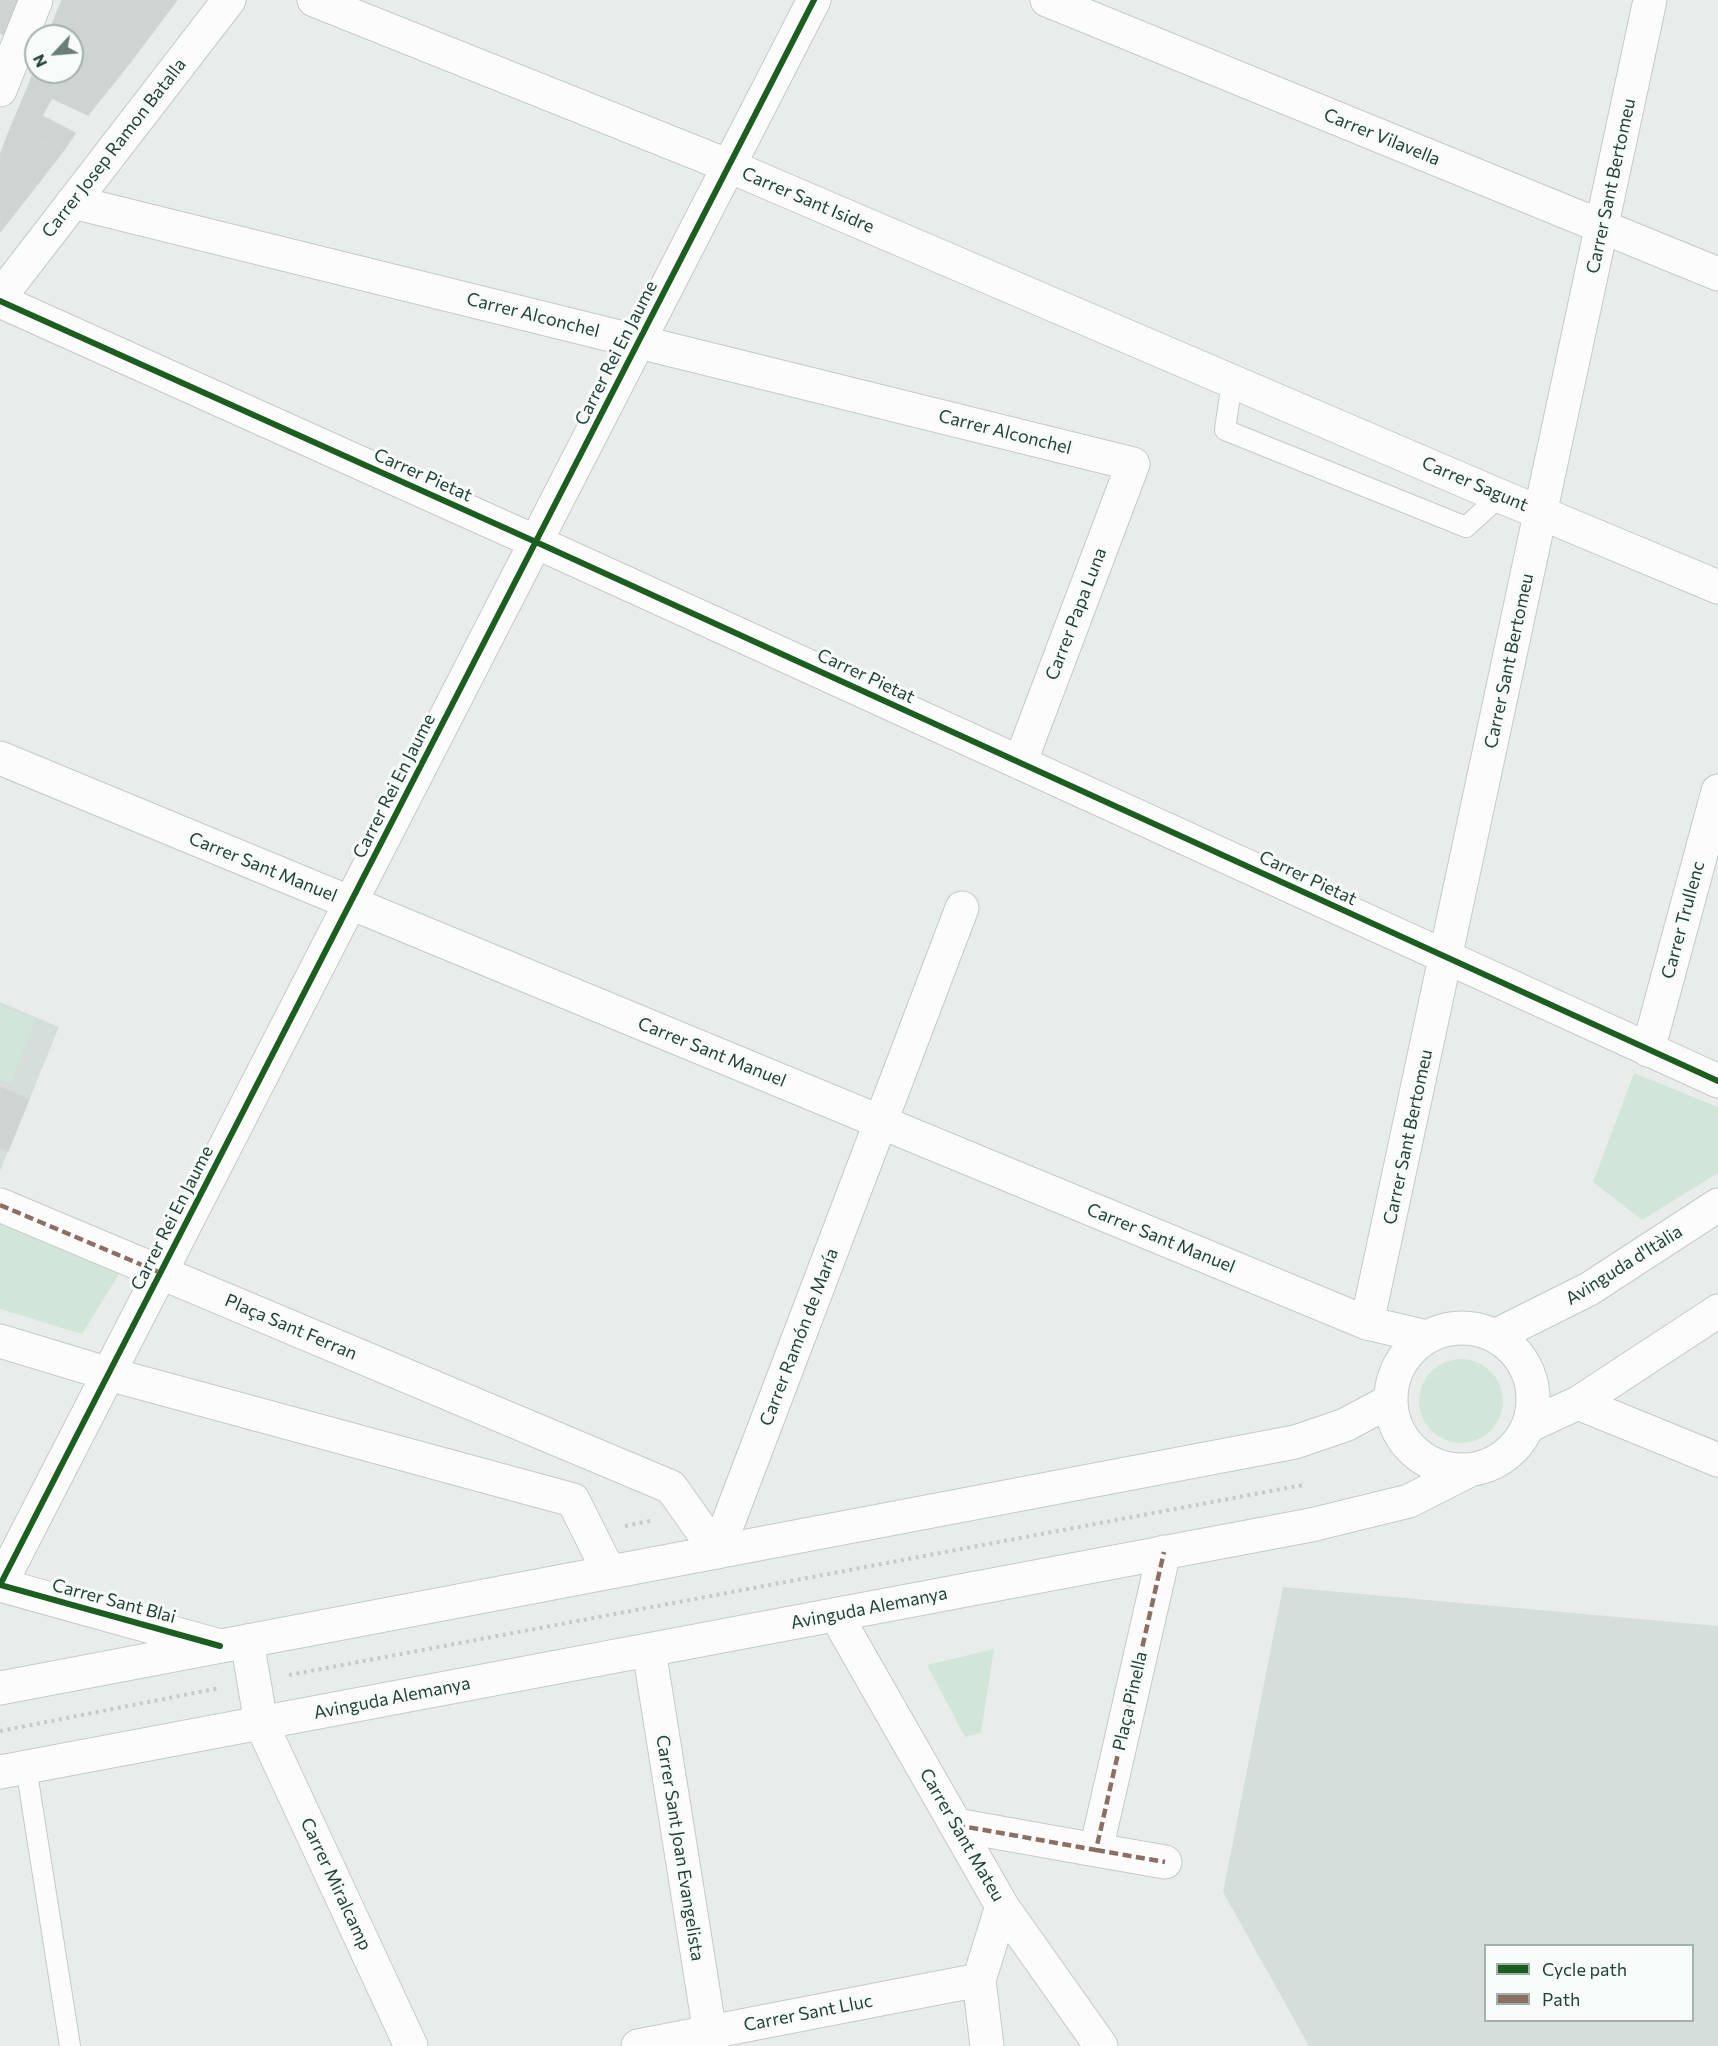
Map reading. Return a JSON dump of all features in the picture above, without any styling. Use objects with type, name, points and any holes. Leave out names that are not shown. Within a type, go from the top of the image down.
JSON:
[{"type":"street","points":[[0,90],[7,50],[36,0]]},
{"type":"street","name":"Carrer Josep Ramon Batalla","points":[[0,299],[229,0]]},
{"type":"street","name":"Carrer Sant Isidre","points":[[314,0],[729,166],[1232,381]]},
{"type":"street","name":"Carrer Rei En Jaume","points":[[0,1585],[814,0]]},
{"type":"street","name":"Carrer Vilavella","points":[[1047,0],[1718,274]]},
{"type":"street","name":"Carrer Sant Bertomeu","points":[[1367,1323],[1650,0]]},
{"type":"street","name":"Carrer Alconchel","points":[[73,202],[1133,464]]},
{"type":"street","name":"Carrer Pietat","points":[[0,299],[1718,1081]]},
{"type":"street","name":"Carrer Sagunt","points":[[1232,381],[1718,587]]},
{"type":"street","name":"Carrer Papa Luna","points":[[1020,763],[1133,464]]},
{"type":"street","name":"Carrer Sant Manuel","points":[[0,758],[1367,1323],[1427,1337]]},
{"type":"street","name":"Carrer Trullenc","points":[[1648,1050],[1718,791]]},
{"type":"street","points":[[881,1122],[962,908]]},
{"type":"street","name":"Carrer Ramón de María","points":[[717,1552],[881,1122]]},
{"type":"street","name":"Plaça Sant Ferran","points":[[0,1205],[671,1487]]},
{"type":"street","name":"Avinguda d'Itàlia","points":[[1495,1336],[1589,1290],[1718,1205]]},
{"type":"street","points":[[1528,1426],[1578,1403],[1718,1311]]},
{"type":"street","points":[[1449,1329],[1472,1329],[1495,1336],[1512,1348],[1524,1365],[1531,1384],[1533,1405],[1528,1426],[1519,1442],[1506,1456],[1489,1466],[1470,1470],[1447,1470],[1425,1461],[1407,1445],[1395,1424],[1390,1401],[1392,1382],[1400,1364],[1412,1348],[1427,1337],[1449,1329]]},
{"type":"street","points":[[0,1341],[109,1374],[573,1500]]},
{"type":"street","points":[[0,1688],[1295,1442],[1346,1425],[1390,1401]]},
{"type":"street","points":[[1578,1403],[1718,1460]]},
{"type":"street","points":[[583,1449],[573,1500],[609,1572]]},
{"type":"street","name":"Avinguda Alemanya","points":[[13,1770],[1311,1525],[1409,1501],[1470,1470]]},
{"type":"street","points":[[671,1487],[717,1552]]},
{"type":"street","name":"Plaça Pinella","points":[[1096,1850],[1164,1552]]},
{"type":"street","name":"Carrer Sant Blai","points":[[0,1585],[233,1643]]},
{"type":"street","name":"Carrer Sant Mateu","points":[[836,1614],[1002,1905],[1101,2046]]},
{"type":"street","points":[[233,1643],[254,1682],[261,1723]]},
{"type":"street","name":"Carrer Sant Joan Evangelista","points":[[649,1650],[711,2039]]},
{"type":"street","name":"Carrer Miralcamp","points":[[261,1723],[411,2046]]},
{"type":"street","points":[[956,1825],[1165,1862]]},
{"type":"street","points":[[987,2046],[979,1980],[1002,1905]]},
{"type":"street","name":"Carrer Sant Lluc","points":[[638,2046],[711,2039],[979,1980]]},
{"type":"lane","points":[[1232,381],[1225,430],[1466,526],[1500,496]]},
{"type":"lane","points":[[13,1770],[70,2046]]},
{"type":"path","points":[[0,1731],[1303,1485]]},
{"type":"path","points":[[590,1533],[657,1520],[671,1487]]},
{"type":"shaded area","points":[[0,1002],[59,1027],[0,1171]]},
{"type":"shaded area","points":[[1283,1587],[1718,1626],[1718,2046],[1309,2046],[1223,1892]]},
{"type":"green space","points":[[0,1006],[35,1019],[11,1083],[0,1079]]},
{"type":"green space","points":[[1634,1073],[1718,1107],[1718,1173],[1642,1220],[1593,1182]]},
{"type":"green space","points":[[0,1217],[122,1269],[82,1334],[0,1309]]},
{"type":"green space","points":[[1461,1359],[1477,1362],[1491,1371],[1500,1385],[1503,1401],[1500,1417],[1491,1431],[1477,1440],[1461,1443],[1445,1440],[1431,1431],[1422,1417],[1419,1401],[1422,1385],[1431,1371],[1445,1362]]},
{"type":"green space","points":[[994,1649],[981,1733],[965,1737],[927,1665]]},
{"type":"building","points":[[0,0],[21,0],[7,36],[0,33]]},
{"type":"building","points":[[62,0],[111,0],[91,49],[84,46],[84,24],[52,24]]},
{"type":"building","points":[[111,0],[177,0],[128,65],[91,49]]},
{"type":"building","points":[[84,46],[128,65],[88,115],[28,87],[29,84],[84,84]]},
{"type":"building","points":[[28,87],[52,98],[42,116],[75,133],[64,150],[10,129]]},
{"type":"building","points":[[10,129],[64,150],[0,232],[0,155]]},
{"type":"building","points":[[0,1087],[29,1099],[8,1151],[0,1148]]},
{"type":"marked path","points":[[0,1205],[161,1273]]},
{"type":"marked path","points":[[956,1825],[1096,1850],[1164,1552]]},
{"type":"marked path","points":[[1096,1850],[1165,1862]]},
{"type":"cycle path","points":[[220,1646],[0,1585],[814,0]]},
{"type":"cycle path","points":[[0,301],[536,542],[1718,1081]]}]
